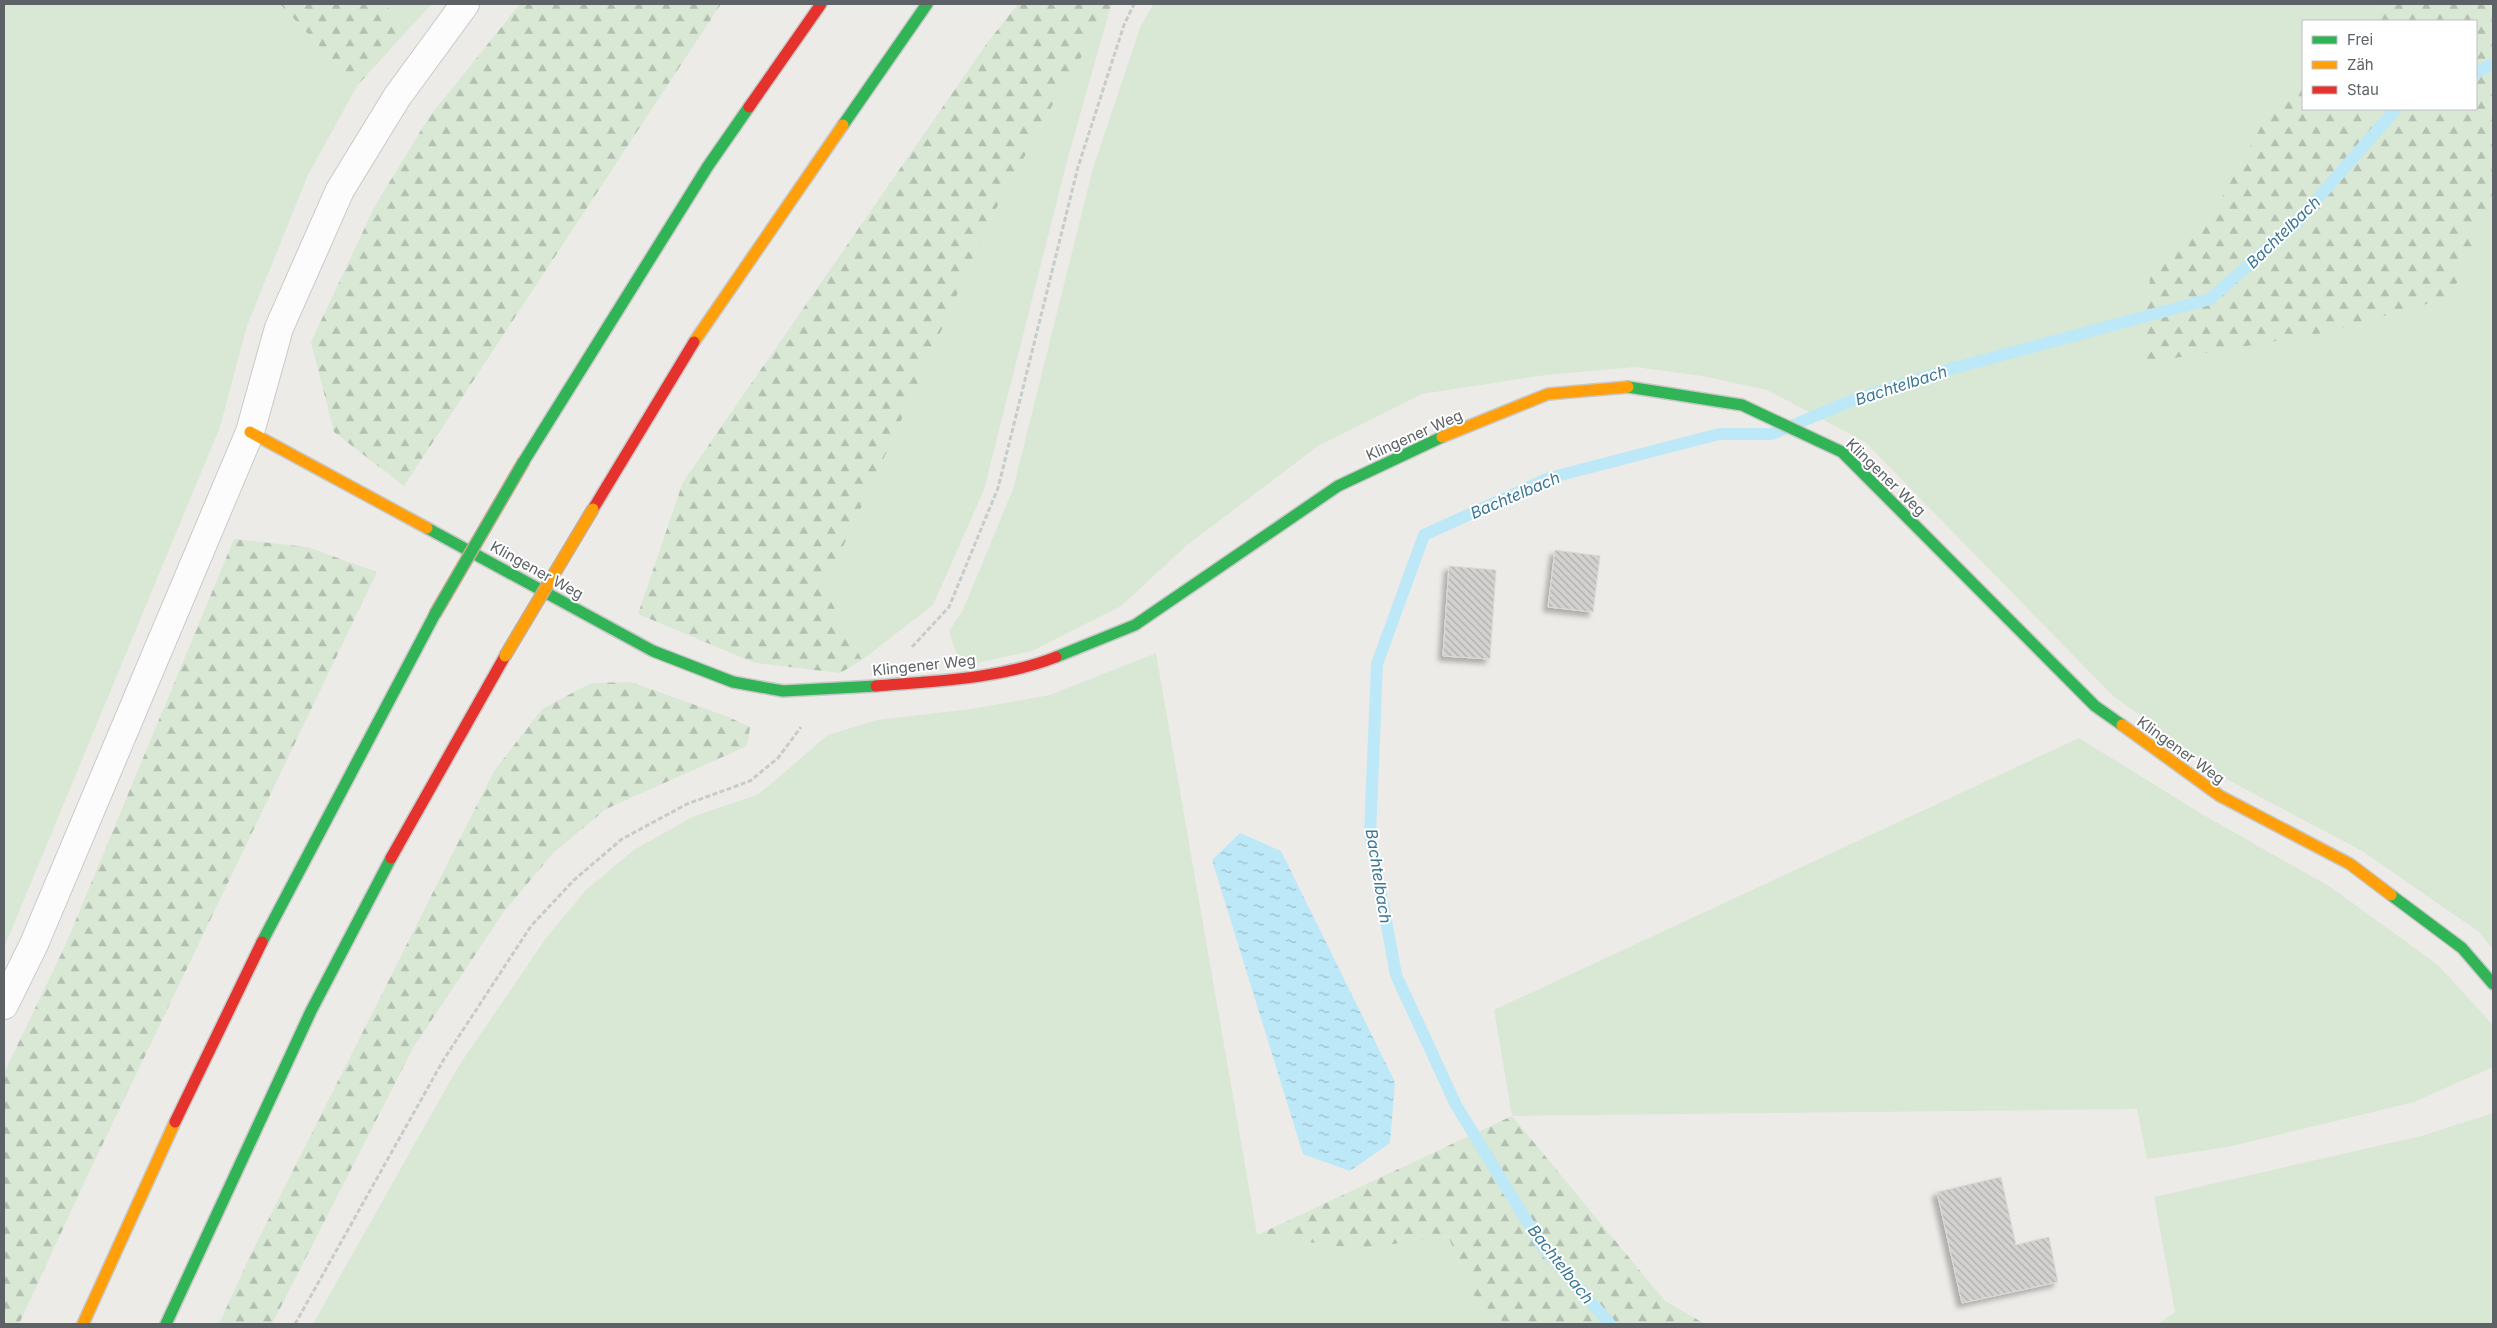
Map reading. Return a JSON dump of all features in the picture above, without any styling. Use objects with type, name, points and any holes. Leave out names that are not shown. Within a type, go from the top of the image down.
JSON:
[{"type":"main road","points":[[83,1324],[136,1202],[318,832],[435,614],[524,461],[708,166],[821,4]]},
{"type":"main road","points":[[166,1324],[311,1011],[416,812],[505,656],[710,316],[927,4]]},
{"type":"main road","name":"Klingener Weg","points":[[250,432],[653,651],[733,682],[783,691],[828,690],[963,679],[1038,664],[1135,625],[1338,486],[1435,440],[1548,394],[1634,386],[1742,405],[1842,452],[2095,706],[2220,796],[2350,864],[2462,948],[2493,984]]},
{"type":"street","points":[[4,1005],[34,944],[250,432],[279,328],[340,190],[396,96],[465,4]]},
{"type":"path","points":[[878,685],[949,607],[998,488],[1078,167],[1124,25],[1134,4]]},
{"type":"path","points":[[295,1324],[444,1059],[531,926],[574,880],[622,839],[687,804],[750,782],[778,758],[828,690]]},
{"type":"green space","points":[[4,4],[280,4],[357,86],[308,175],[247,326],[220,427],[4,948]]},
{"type":"green space","points":[[280,4],[386,4],[403,35],[357,86]]},
{"type":"green space","points":[[386,4],[432,4],[403,35]]},
{"type":"green space","points":[[520,4],[721,4],[404,486],[334,432],[311,342],[375,206],[429,117]]},
{"type":"green space","points":[[1018,4],[1113,4],[1052,106],[990,220],[906,410],[824,588],[862,660],[840,673],[755,663],[638,614],[683,482],[987,43]]},
{"type":"green space","points":[[1153,4],[2387,4],[2368,20],[2302,20],[2302,79],[2273,105],[2213,213],[2151,271],[2140,364],[2493,201],[2493,950],[2479,932],[2362,851],[2228,780],[2112,695],[1865,442],[1767,390],[1702,376],[1635,367],[1546,375],[1422,394],[1318,446],[1186,546],[1121,606],[1032,651],[972,664],[956,653],[949,631],[963,610],[1013,489],[1093,168],[1140,28]]},
{"type":"green space","points":[[2387,4],[2493,4],[2493,201],[2489,204],[2451,297],[2324,333],[2139,364],[2151,271],[2213,213],[2273,105],[2302,79],[2302,110],[2477,110],[2477,20],[2368,20]]},
{"type":"green space","points":[[1110,9],[1066,165],[984,490],[933,605],[862,660],[824,588],[906,410],[990,220],[1052,106]]},
{"type":"green space","points":[[234,539],[307,547],[377,572],[85,1181],[19,1324],[4,1324],[4,1073],[65,946]]},
{"type":"green space","points":[[1156,653],[1257,1234],[1360,1249],[1448,1236],[1473,1295],[1505,1324],[313,1324],[458,1067],[546,938],[586,890],[634,850],[692,817],[759,794],[828,735],[876,720],[971,709],[1050,695]]},
{"type":"green space","points":[[631,682],[726,716],[750,727],[747,746],[606,809],[553,853],[503,913],[413,1048],[272,1324],[219,1324],[250,1256],[494,771],[542,709],[591,683]]},
{"type":"green space","points":[[2079,738],[2202,814],[2332,888],[2438,965],[2493,1025],[2493,1067],[2414,1102],[2228,1147],[2147,1159],[2137,1109],[1512,1116],[1494,1010]]},
{"type":"green space","points":[[2493,1113],[2493,1324],[2158,1324],[2175,1312],[2154,1197],[2421,1136]]},
{"type":"green space","points":[[1512,1116],[1665,1301],[1705,1324],[1505,1324],[1473,1295],[1448,1236],[1360,1249],[1257,1235]]},
{"type":"water","points":[[1240,833],[1281,851],[1395,1082],[1390,1143],[1350,1171],[1303,1154],[1212,860]]},
{"type":"building","points":[[1555,550],[1600,556],[1593,612],[1548,607]]},
{"type":"building","points":[[1449,566],[1496,570],[1490,659],[1443,656]]},
{"type":"building","points":[[2001,1177],[2016,1245],[2049,1237],[2058,1282],[1962,1303],[1937,1192]]},
{"type":"waterway","name":"Bachtelbach","points":[[2477,72],[2493,64]]},
{"type":"waterway","name":"Bachtelbach","points":[[1610,1324],[1542,1246],[1456,1105],[1396,975],[1370,834],[1377,664],[1424,535],[1549,478],[1719,434],[1772,434],[1853,400],[1947,370],[2210,299],[2297,222],[2395,110]]},
{"type":"traffic: fast","points":[[843,125],[927,4]]},
{"type":"traffic: fast","points":[[524,461],[708,166],[749,107]]},
{"type":"traffic: fast","points":[[1628,387],[1742,405],[1842,452],[2095,706],[2122,725]]},
{"type":"traffic: fast","points":[[1056,657],[1135,625],[1338,486],[1442,437]]},
{"type":"traffic: fast","points":[[435,614],[524,461]]},
{"type":"traffic: fast","points":[[427,528],[653,651],[733,682],[783,691],[876,686]]},
{"type":"traffic: fast","points":[[262,942],[435,614]]},
{"type":"traffic: fast","points":[[166,1324],[311,1011],[391,858]]},
{"type":"traffic: fast","points":[[2391,895],[2462,948],[2493,984]]},
{"type":"traffic: slow","points":[[694,342],[843,125]]},
{"type":"traffic: slow","points":[[1442,437],[1548,394],[1628,387]]},
{"type":"traffic: slow","points":[[250,432],[427,528]]},
{"type":"traffic: slow","points":[[505,656],[593,509]]},
{"type":"traffic: slow","points":[[2122,725],[2220,796],[2350,864],[2391,895]]},
{"type":"traffic: slow","points":[[83,1324],[175,1122]]},
{"type":"traffic: jam","points":[[749,107],[821,4]]},
{"type":"traffic: jam","points":[[593,509],[694,342]]},
{"type":"traffic: jam","points":[[391,858],[505,656]]},
{"type":"traffic: jam","points":[[876,686],[990,675],[1056,657]]},
{"type":"traffic: jam","points":[[175,1122],[262,942]]}]
